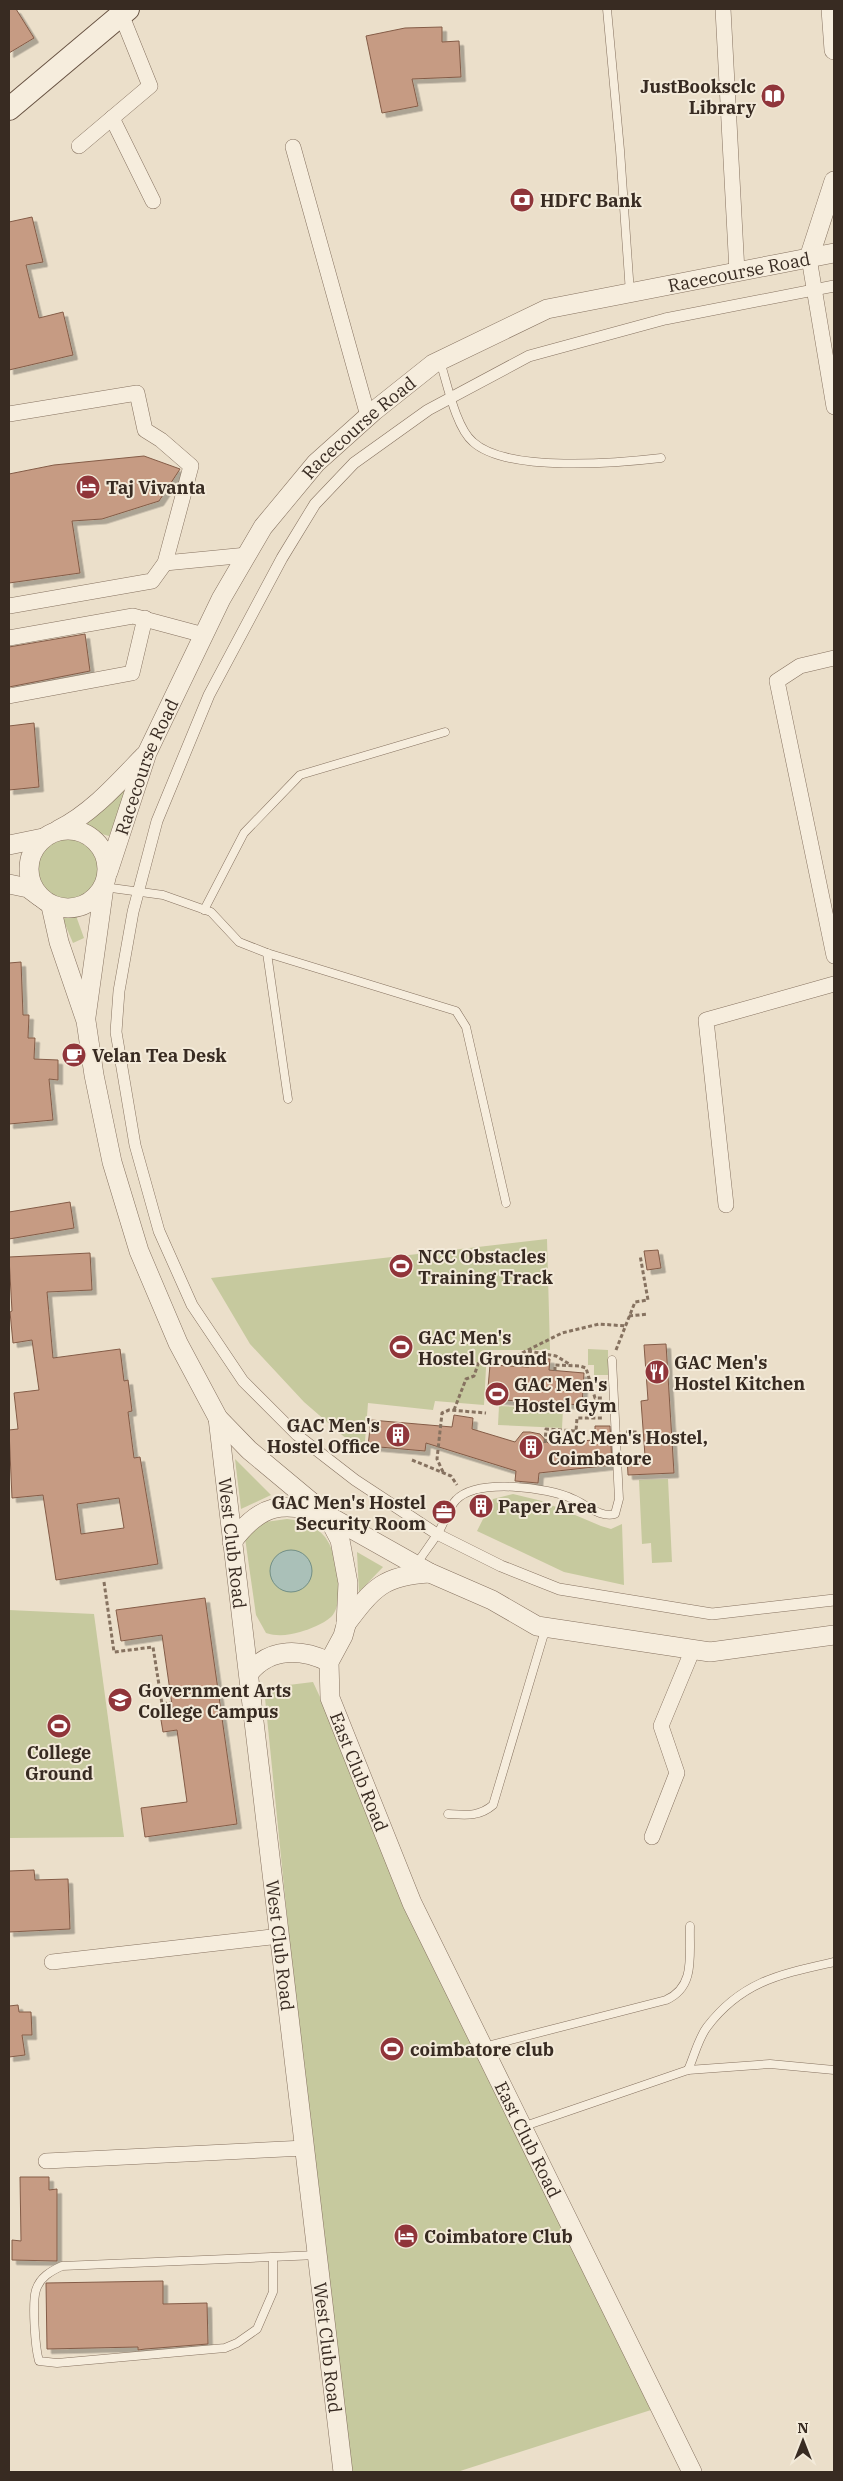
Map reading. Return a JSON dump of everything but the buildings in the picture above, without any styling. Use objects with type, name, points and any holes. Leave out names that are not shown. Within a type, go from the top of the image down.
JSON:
[{"type":"main road","points":[[9,109],[125,12]]},
{"type":"street","points":[[723,9],[737,272]]},
{"type":"street","points":[[831,9],[834,50]]},
{"type":"street","points":[[79,146],[150,86],[125,12]]},
{"type":"street","points":[[112,118],[153,201]]},
{"type":"street","points":[[292,147],[368,416]]},
{"type":"street","points":[[834,181],[809,258],[834,407]]},
{"type":"street","name":"Racecourse Road","points":[[86,1021],[106,879],[147,753],[221,599],[263,527],[316,463],[368,416],[440,361],[547,309],[834,253]]},
{"type":"street","points":[[834,286],[664,319],[529,356],[428,410],[354,463],[315,504],[282,558],[210,695],[157,821],[138,892],[119,991],[116,1032],[119,1062],[135,1145],[159,1231],[192,1305],[243,1381],[297,1435],[355,1480],[437,1534],[501,1566],[559,1589],[712,1614],[834,1600]]},
{"type":"street","points":[[9,414],[137,393],[145,430],[161,440],[191,466],[165,563],[152,581],[9,606]]},
{"type":"street","points":[[165,563],[247,555]]},
{"type":"street","points":[[9,638],[133,616],[204,635]]},
{"type":"street","points":[[9,696],[132,673],[134,643],[145,618]]},
{"type":"street","points":[[834,658],[800,666],[777,681],[834,956]]},
{"type":"street","points":[[147,753],[112,790],[81,817],[49,835],[30,857],[28,868],[30,880],[46,902],[86,1021],[94,1075],[112,1162],[139,1251],[178,1343],[218,1418],[249,1450],[327,1515],[423,1569],[492,1600],[537,1626],[710,1652],[834,1635]]},
{"type":"street","points":[[9,845],[77,830],[92,838],[103,850],[107,861],[106,879],[96,897],[86,904],[74,908],[46,902],[28,888],[9,884]]},
{"type":"street","points":[[726,1205],[706,1020],[834,984]]},
{"type":"street","name":"West Club Road","points":[[218,1418],[232,1542],[250,1672],[343,2472]]},
{"type":"street","points":[[232,1542],[242,1529],[258,1514],[270,1508],[289,1506],[327,1515],[340,1540],[345,1561],[348,1583],[346,1624],[343,1636],[329,1662],[302,1652],[285,1652],[258,1663],[250,1672]]},
{"type":"street","points":[[346,1624],[364,1600],[392,1578],[423,1569]]},
{"type":"street","points":[[652,1837],[677,1773],[661,1726],[693,1649]]},
{"type":"street","name":"East Club Road","points":[[329,1662],[330,1698],[412,1904],[692,2472]]},
{"type":"street","points":[[52,1962],[280,1936]]},
{"type":"street","points":[[46,2161],[305,2148]]},
{"type":"lane","points":[[607,9],[620,150],[630,293]]},
{"type":"lane","points":[[440,361],[463,431],[473,443],[497,454],[548,464],[612,464],[661,458]]},
{"type":"lane","points":[[204,910],[244,833],[300,775],[446,732]]},
{"type":"lane","points":[[106,879],[138,892],[163,895],[211,912],[239,942],[267,953],[456,1011],[466,1027],[506,1203]]},
{"type":"lane","points":[[267,953],[288,1100]]},
{"type":"lane","points":[[423,1569],[437,1534],[455,1500],[465,1494],[507,1486],[541,1488],[572,1498],[599,1513],[608,1516],[615,1514],[619,1499],[612,1360]]},
{"type":"lane","points":[[448,1814],[471,1815],[485,1812],[493,1805],[543,1637],[548,1628]]},
{"type":"lane","points":[[483,2047],[666,2000],[678,1995],[688,1981],[690,1926]]},
{"type":"lane","points":[[688,2070],[706,2028],[734,1998],[761,1981],[834,1962]]},
{"type":"lane","points":[[522,2127],[688,2070],[770,2064],[834,2070]]},
{"type":"lane","points":[[273,2257],[273,2292],[257,2329],[225,2348],[58,2363],[39,2361],[35,2347],[36,2289],[46,2274],[62,2266],[317,2254]]},
{"type":"path","points":[[612,1360],[635,1302],[648,1300],[640,1255]]},
{"type":"path","points":[[629,1316],[648,1314]]},
{"type":"path","points":[[454,1410],[466,1379],[474,1376],[480,1358],[512,1358],[562,1333],[599,1324],[626,1326]]},
{"type":"path","points":[[526,1350],[556,1356],[572,1365]]},
{"type":"path","points":[[555,1371],[555,1365],[572,1365],[586,1368],[595,1398]]},
{"type":"path","points":[[443,1472],[437,1459],[442,1413],[444,1410],[486,1413]]},
{"type":"path","points":[[545,1443],[546,1429],[576,1431],[577,1418],[615,1418]]},
{"type":"path","points":[[412,1460],[443,1472],[455,1480],[458,1487],[455,1500]]},
{"type":"path","points":[[104,1582],[114,1652],[153,1646],[162,1704],[170,1703],[171,1712]]},
{"type":"green space","points":[[135,771],[109,836],[95,832],[86,822]]},
{"type":"green space","points":[[61,836],[75,836],[87,841],[96,850],[101,862],[99,882],[92,893],[75,902],[61,902],[49,897],[40,888],[35,876],[35,862],[40,850],[49,841]]},
{"type":"green space","points":[[75,913],[84,938],[73,943],[62,917]]},
{"type":"green space","name":"GAC Men's Hostel Ground","points":[[547,1239],[550,1350],[487,1350],[484,1405],[435,1401],[433,1410],[368,1403],[364,1454],[304,1402],[250,1344],[211,1278]]},
{"type":"green space","points":[[588,1349],[608,1350],[608,1375],[594,1375],[594,1365],[588,1365]]},
{"type":"green space","points":[[499,1406],[563,1409],[562,1428],[498,1425]]},
{"type":"green space","points":[[235,1459],[271,1495],[241,1509]]},
{"type":"green space","points":[[668,1479],[672,1562],[652,1563],[651,1543],[642,1544],[639,1480]]},
{"type":"green space","points":[[513,1494],[542,1501],[611,1529],[622,1524],[624,1585],[564,1572],[477,1531],[493,1499]]},
{"type":"green space","points":[[287,1519],[308,1524],[325,1537],[336,1565],[339,1589],[338,1600],[336,1610],[331,1617],[320,1624],[296,1633],[275,1635],[266,1633],[256,1615],[245,1538],[246,1533],[265,1522]]},
{"type":"green space","points":[[357,1552],[383,1567],[359,1592]]},
{"type":"green space","name":"College Ground","points":[[9,1610],[94,1614],[124,1837],[9,1838]]},
{"type":"green space","name":"coimbatore club","points":[[313,1682],[651,2410],[457,2472],[343,2472],[264,1688]]},
{"type":"water","points":[[291,1550],[306,1556],[312,1571],[306,1586],[291,1592],[276,1586],[270,1571],[276,1556]]},
{"type":"place","name":"JustBooksclc Library","points":[[773,96]]},
{"type":"place","name":"HDFC Bank","points":[[522,200]]},
{"type":"place","name":"Taj Vivanta","points":[[88,487]]},
{"type":"place","name":"Velan Tea Desk","points":[[74,1055]]},
{"type":"place","name":"NCC Obstacles Training Track","points":[[401,1266]]},
{"type":"place","name":"GAC Men's Hostel Ground","points":[[401,1347]]},
{"type":"place","name":"GAC Men's Hostel Kitchen","points":[[657,1372]]},
{"type":"place","name":"GAC Men's Hostel Gym","points":[[497,1394]]},
{"type":"place","name":"GAC Men's Hostel Office","points":[[398,1435]]},
{"type":"place","name":"GAC Men's Hostel, Coimbatore","points":[[531,1447]]},
{"type":"place","name":"Paper Area","points":[[481,1506]]},
{"type":"place","name":"GAC Men's Hostel Security Room","points":[[444,1512]]},
{"type":"place","name":"Government Arts College Campus","points":[[120,1700]]},
{"type":"place","name":"College Ground","points":[[59,1726]]},
{"type":"place","name":"coimbatore club","points":[[392,2049]]},
{"type":"place","name":"Coimbatore Club","points":[[406,2236]]}]
